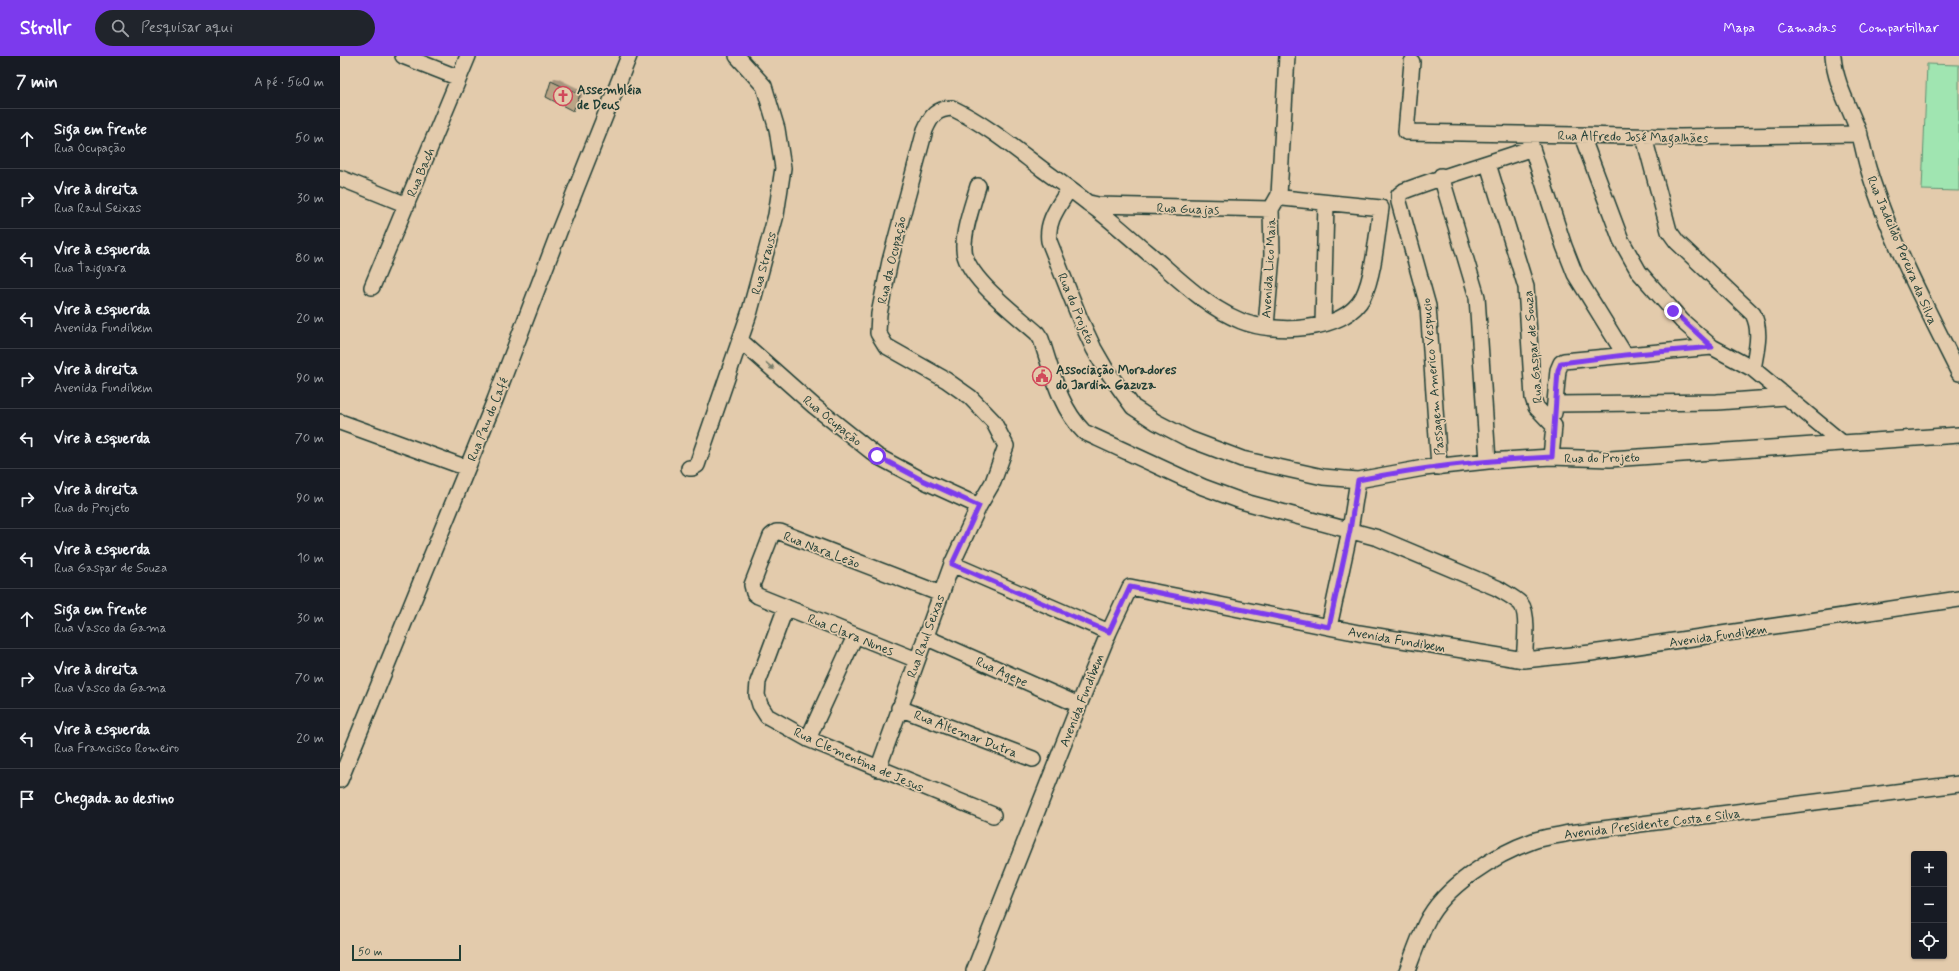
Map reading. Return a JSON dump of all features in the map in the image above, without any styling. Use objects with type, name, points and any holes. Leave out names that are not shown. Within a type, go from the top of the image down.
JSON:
[{"type":"street","points":[[403,56],[459,78]]},
{"type":"street","name":"Rua Bach","points":[[372,287],[468,56]]},
{"type":"street","name":"Rua Pau do Café","points":[[340,780],[467,468],[629,56]]},
{"type":"street","name":"Rua Strauss","points":[[689,468],[697,465],[741,341],[776,215],[783,168],[777,129],[764,86],[737,56]]},
{"type":"street","points":[[1271,209],[1280,195],[1287,56]]},
{"type":"street","name":"Rua Jadeildo Pereira da Silva","points":[[1833,56],[1834,70],[1860,134],[1869,171],[1887,218],[1923,300],[1959,373]]},
{"type":"street","name":"Rua Alfredo José Magalhães","points":[[1412,62],[1406,132],[1530,141],[1582,136],[1644,137],[1860,134]]},
{"type":"street","name":"Rua da Ocupação","points":[[979,506],[993,482],[1006,446],[997,428],[970,397],[946,380],[886,346],[878,333],[879,314],[890,261],[923,136],[931,116],[938,111],[952,108],[966,115],[998,136],[1069,190]]},
{"type":"street","points":[[1582,136],[1598,182],[1626,252],[1639,272],[1682,321],[1712,347],[1754,369],[1841,442]]},
{"type":"street","points":[[1644,137],[1669,232],[1677,242],[1753,314],[1757,321],[1758,338],[1754,369]]},
{"type":"street","points":[[1488,461],[1477,296],[1442,176],[1488,164],[1530,141],[1564,246],[1575,274],[1625,355]]},
{"type":"street","name":"Rua Gaspar de Souza","points":[[1488,164],[1526,287],[1535,402],[1540,413],[1554,426]]},
{"type":"street","name":"Passagem Americo Vespucio","points":[[1439,467],[1428,306],[1399,202],[1399,195],[1404,190],[1442,176]]},
{"type":"street","points":[[340,178],[406,205]]},
{"type":"street","points":[[978,186],[965,238],[965,258],[970,269],[997,298],[1037,333],[1041,339],[1062,400],[1077,424],[1084,432],[1203,487],[1241,501],[1378,538],[1510,595],[1522,605],[1527,628],[1524,660]]},
{"type":"street","points":[[1069,190],[1089,203],[1197,295],[1241,321],[1266,326],[1290,328],[1323,324],[1346,315],[1354,309],[1363,297],[1369,280],[1381,208],[1283,198],[1280,195]]},
{"type":"street","name":"Rua do Projeto","points":[[1069,190],[1049,224],[1049,241],[1094,349],[1105,368],[1133,407],[1156,422],[1189,439],[1242,459],[1304,474],[1358,480],[1396,472],[1488,461],[1552,457],[1610,459],[1959,435]]},
{"type":"street","name":"Rua Guajas","points":[[1089,203],[1113,206],[1271,209]]},
{"type":"street","points":[[1323,324],[1326,203]]},
{"type":"street","name":"Avenida Lico Maia","points":[[1266,326],[1272,255],[1271,209]]},
{"type":"street","name":"Rua Ocupação","points":[[741,341],[814,406],[877,456],[922,480],[979,506]]},
{"type":"street","points":[[1552,457],[1558,370],[1561,363],[1625,355],[1712,347]]},
{"type":"street","points":[[1555,404],[1717,402],[1786,397]]},
{"type":"street","points":[[340,422],[467,468]]},
{"type":"street","points":[[1329,627],[1350,530],[1358,480]]},
{"type":"street","name":"Rua Raul Seixas","points":[[878,769],[940,594],[979,506]]},
{"type":"street","name":"Rua Nara Leão","points":[[786,607],[758,596],[752,589],[752,585],[771,536],[776,532],[940,594]]},
{"type":"street","points":[[952,564],[1109,632]]},
{"type":"street","name":"Avenida Fundibem","points":[[974,971],[1079,705],[1109,632],[1130,587],[1329,627],[1524,660],[1592,653],[1959,599]]},
{"type":"street","name":"Rua Clara Nunes","points":[[786,607],[917,660]]},
{"type":"street","name":"Rua Clementina de Jesus","points":[[786,607],[758,682],[757,695],[760,705],[767,716],[808,740],[993,815]]},
{"type":"street","points":[[808,740],[855,636]]},
{"type":"street","name":"Rua Agepe","points":[[925,637],[1079,705]]},
{"type":"street","name":"Rua Altemar Dutra","points":[[900,708],[1033,759]]},
{"type":"street","name":"Avenida Presidente Costa e Silva","points":[[1407,971],[1426,922],[1442,899],[1483,866],[1509,851],[1534,841],[1569,833],[1959,784]]},
{"type":"green space","points":[[1927,64],[1959,65],[1959,191],[1922,190]]},
{"type":"building","name":"Assembléia de Deus","points":[[551,81],[580,95],[573,111],[546,97]]},
{"type":"place","name":"Assembléia de Deus","points":[[563,96]]},
{"type":"place","name":"Associação Moradores do Jardim Gazuza","points":[[1042,376]]},
{"type":"route","points":[[877,456],[922,480],[979,506],[952,564],[1109,632],[1130,587],[1329,627],[1350,530],[1358,480],[1424,468],[1488,461],[1552,457],[1558,370],[1561,363],[1564,361],[1712,347],[1682,321],[1673,311]]}]
